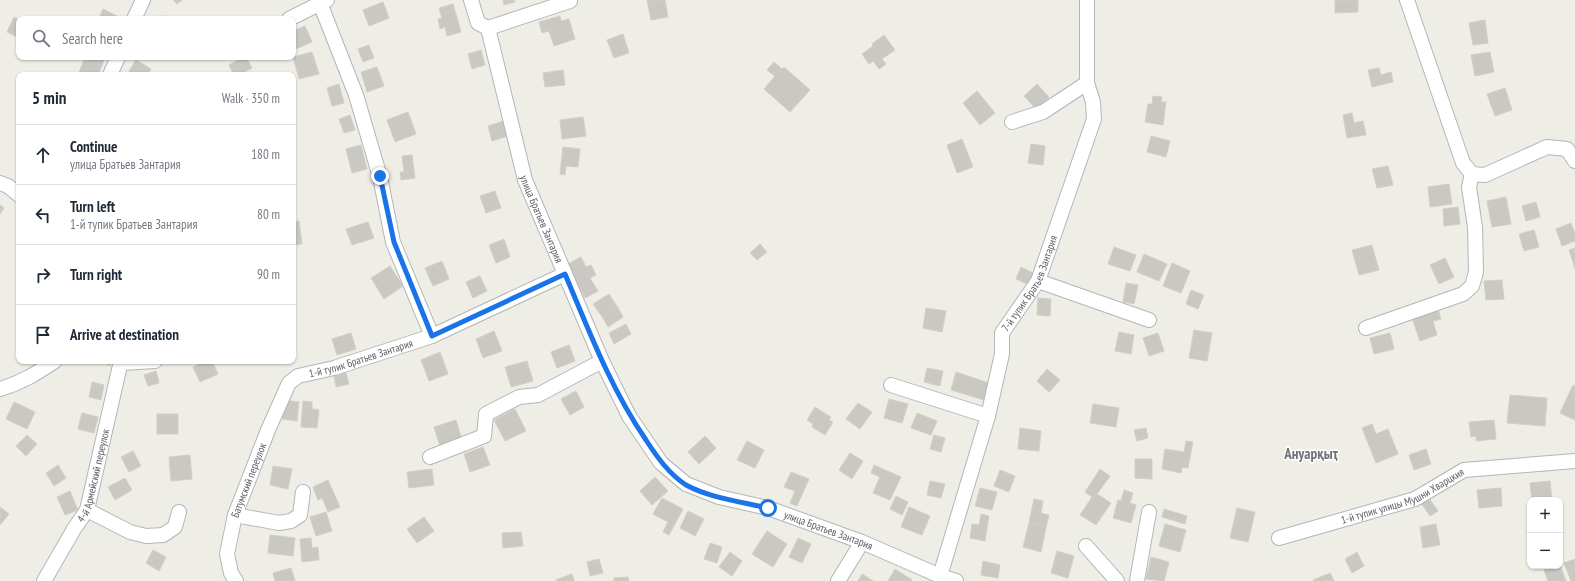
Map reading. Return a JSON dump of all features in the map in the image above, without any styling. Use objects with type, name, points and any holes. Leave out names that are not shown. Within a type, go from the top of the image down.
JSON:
[{"type":"street","points":[[135,16],[143,0]]},
{"type":"street","name":"улица Братьев Зантария","points":[[471,0],[478,23],[488,28],[525,180],[602,361],[629,416],[661,464],[686,484],[719,497],[768,508],[862,542],[940,576],[956,581]]},
{"type":"street","name":"7-й тупик Братьев Зантария","points":[[940,576],[988,416],[1002,354],[1002,333],[1038,281],[1094,119],[1093,102],[1087,83],[1087,0]]},
{"type":"street","points":[[1407,0],[1463,163],[1472,174],[1485,175],[1547,147],[1571,145],[1575,161]]},
{"type":"street","points":[[488,28],[570,1]]},
{"type":"street","points":[[294,16],[323,2],[356,95],[380,176],[394,242],[432,336]]},
{"type":"street","points":[[111,72],[117,60]]},
{"type":"street","points":[[1012,122],[1043,112],[1087,83]]},
{"type":"street","points":[[1366,328],[1463,294],[1472,286],[1476,272],[1474,227],[1468,187],[1472,174]]},
{"type":"street","points":[[0,183],[8,186],[16,193]]},
{"type":"street","name":"1-й тупик Братьев Зантария","points":[[289,383],[298,376],[334,368],[432,336],[565,274]]},
{"type":"street","points":[[1038,281],[1149,320]]},
{"type":"street","points":[[430,457],[484,436],[486,414],[519,397],[538,395],[602,361]]},
{"type":"street","points":[[0,389],[15,385],[35,376],[51,364]]},
{"type":"street","name":"4-й Армейский переулок","points":[[44,581],[74,529],[87,510],[121,364]]},
{"type":"street","name":"Батумский переулок","points":[[236,581],[231,573],[227,554],[235,515],[268,430],[289,383]]},
{"type":"street","points":[[891,385],[988,416]]},
{"type":"street","name":"1-й тупик улицы Мушни Хварцкия","points":[[1279,538],[1415,499],[1464,470],[1572,460],[1575,461]]},
{"type":"street","points":[[235,515],[279,524],[291,521],[300,515],[303,492]]},
{"type":"street","points":[[87,510],[130,532],[146,536],[163,535],[175,527],[179,512]]},
{"type":"street","points":[[1137,581],[1149,512]]},
{"type":"street","points":[[838,581],[862,542]]},
{"type":"street","points":[[1086,546],[1118,581]]},
{"type":"building","points":[[173,0],[182,0],[177,4]]},
{"type":"building","points":[[503,0],[514,0],[515,2],[504,5]]},
{"type":"building","points":[[647,0],[665,0],[668,17],[651,20]]},
{"type":"building","points":[[1335,0],[1358,0],[1358,12],[1335,13]]},
{"type":"building","points":[[383,2],[389,18],[369,26],[363,10]]},
{"type":"building","points":[[453,4],[461,32],[447,36],[445,27],[440,29],[438,19],[442,18],[439,8]]},
{"type":"building","points":[[103,9],[117,16],[100,16]]},
{"type":"building","points":[[560,16],[561,21],[569,19],[575,39],[554,46],[549,31],[542,33],[539,22]]},
{"type":"building","points":[[14,17],[16,18],[16,36],[7,32]]},
{"type":"building","points":[[1485,20],[1488,43],[1473,45],[1469,23]]},
{"type":"building","points":[[305,26],[312,42],[296,49],[296,30]]},
{"type":"building","points":[[623,34],[629,53],[614,58],[607,40]]},
{"type":"building","points":[[884,35],[895,50],[882,59],[886,64],[879,69],[873,61],[869,64],[862,54]]},
{"type":"building","points":[[369,45],[374,58],[363,62],[358,49]]},
{"type":"building","points":[[481,50],[485,65],[472,69],[468,54]]},
{"type":"building","points":[[312,52],[319,74],[299,79],[294,60],[296,60],[296,56]]},
{"type":"building","points":[[1490,52],[1494,72],[1475,76],[1471,55]]},
{"type":"building","points":[[84,60],[104,60],[99,72],[79,72]]},
{"type":"building","points":[[136,60],[151,69],[149,72],[129,71]]},
{"type":"building","points":[[238,60],[248,60],[252,68],[245,72],[232,72],[229,65]]},
{"type":"building","points":[[774,62],[782,69],[784,67],[810,90],[790,112],[764,89],[775,76],[767,70]]},
{"type":"building","points":[[377,67],[384,86],[367,92],[361,72]]},
{"type":"building","points":[[1379,68],[1381,75],[1391,72],[1393,82],[1372,87],[1368,70]]},
{"type":"building","points":[[563,70],[565,85],[545,87],[543,73]]},
{"type":"building","points":[[339,84],[344,103],[332,106],[327,88]]},
{"type":"building","points":[[1037,84],[1049,97],[1036,109],[1024,96]]},
{"type":"building","points":[[1505,88],[1512,110],[1495,116],[1487,94]]},
{"type":"building","points":[[977,91],[995,113],[980,125],[963,103]]},
{"type":"building","points":[[1153,96],[1162,97],[1161,102],[1166,102],[1163,125],[1145,122],[1148,104],[1152,104]]},
{"type":"building","points":[[408,112],[416,134],[395,142],[387,120]]},
{"type":"building","points":[[1352,113],[1354,123],[1363,121],[1366,135],[1347,138],[1343,115]]},
{"type":"building","points":[[350,115],[355,130],[344,133],[339,119]]},
{"type":"building","points":[[583,117],[586,136],[562,139],[560,120]]},
{"type":"building","points":[[504,121],[508,136],[492,141],[488,126]]},
{"type":"building","points":[[1151,136],[1170,141],[1166,157],[1147,152]]},
{"type":"building","points":[[962,139],[973,167],[957,173],[947,145]]},
{"type":"building","points":[[1031,144],[1045,146],[1043,165],[1028,163]]},
{"type":"building","points":[[361,145],[367,169],[352,173],[346,149]]},
{"type":"building","points":[[563,147],[580,149],[578,167],[566,166],[565,175],[560,174]]},
{"type":"building","points":[[412,155],[415,178],[401,180],[400,172],[404,172],[402,156]]},
{"type":"building","points":[[1388,166],[1393,185],[1377,188],[1372,169]]},
{"type":"building","points":[[1449,184],[1452,204],[1430,207],[1428,187]]},
{"type":"building","points":[[495,191],[501,208],[486,213],[480,196]]},
{"type":"building","points":[[1506,197],[1511,224],[1492,227],[1487,201]]},
{"type":"building","points":[[1536,202],[1540,217],[1526,221],[1522,206]]},
{"type":"building","points":[[0,205],[4,208],[0,214]]},
{"type":"building","points":[[1458,207],[1460,224],[1444,226],[1443,209]]},
{"type":"building","points":[[299,221],[302,244],[296,245],[296,222]]},
{"type":"building","points":[[368,222],[374,238],[352,245],[346,229]]},
{"type":"building","points":[[1571,223],[1575,234],[1575,241],[1562,246],[1556,229]]},
{"type":"building","points":[[1534,230],[1539,247],[1524,251],[1519,234]]},
{"type":"building","points":[[504,239],[510,257],[496,263],[489,245]]},
{"type":"building","points":[[760,244],[767,252],[757,260],[750,253]]},
{"type":"building","points":[[1372,245],[1379,270],[1359,275],[1352,250]]},
{"type":"building","points":[[1114,247],[1136,255],[1130,271],[1108,264]]},
{"type":"building","points":[[1575,248],[1575,268],[1569,250]]},
{"type":"building","points":[[1144,254],[1167,264],[1159,281],[1137,272]]},
{"type":"building","points":[[581,257],[586,267],[591,265],[596,275],[590,278],[598,291],[585,298],[568,264]]},
{"type":"building","points":[[1445,258],[1454,277],[1439,284],[1430,265]]},
{"type":"building","points":[[442,261],[449,279],[433,286],[425,268]]},
{"type":"building","points":[[1172,263],[1190,271],[1181,293],[1163,286]]},
{"type":"building","points":[[390,266],[403,286],[384,299],[371,278]]},
{"type":"building","points":[[1021,267],[1033,273],[1027,284],[1016,279]]},
{"type":"building","points":[[480,276],[487,291],[473,298],[466,282]]},
{"type":"building","points":[[1502,280],[1504,299],[1486,300],[1484,281]]},
{"type":"building","points":[[1126,283],[1138,285],[1134,304],[1123,302]]},
{"type":"building","points":[[1191,290],[1204,295],[1198,309],[1186,304]]},
{"type":"building","points":[[609,294],[618,308],[603,318],[593,304]]},
{"type":"building","points":[[1038,298],[1051,299],[1050,316],[1037,315]]},
{"type":"building","points":[[1437,306],[1441,319],[1433,321],[1437,335],[1420,341],[1411,315]]},
{"type":"building","points":[[618,308],[623,317],[608,327],[603,318]]},
{"type":"building","points":[[926,308],[946,311],[942,332],[923,328]]},
{"type":"building","points":[[626,324],[631,334],[614,344],[609,333]]},
{"type":"building","points":[[1194,330],[1212,333],[1207,361],[1189,358]]},
{"type":"building","points":[[494,331],[502,351],[483,358],[476,339]]},
{"type":"building","points":[[1119,332],[1134,335],[1131,354],[1115,351]]},
{"type":"building","points":[[351,333],[356,349],[337,355],[332,339]]},
{"type":"building","points":[[1158,333],[1164,351],[1149,356],[1143,338]]},
{"type":"building","points":[[1390,333],[1394,349],[1374,354],[1370,338]]},
{"type":"building","points":[[569,345],[575,361],[557,368],[551,352]]},
{"type":"building","points":[[440,352],[448,374],[429,381],[421,360]]},
{"type":"building","points":[[527,361],[533,381],[511,387],[505,367]]},
{"type":"building","points":[[199,364],[213,364],[218,374],[200,382],[193,367]]},
{"type":"building","points":[[927,368],[943,371],[940,386],[924,382]]},
{"type":"building","points":[[1047,369],[1060,380],[1049,392],[1037,381]]},
{"type":"building","points":[[156,371],[159,383],[148,386],[144,375]]},
{"type":"building","points":[[956,372],[989,383],[984,400],[951,390]]},
{"type":"building","points":[[346,373],[349,384],[336,387],[334,376]]},
{"type":"building","points":[[92,382],[104,385],[101,400],[89,397]]},
{"type":"building","points":[[1573,385],[1575,386],[1575,420],[1560,413]]},
{"type":"building","points":[[576,391],[584,407],[570,415],[561,399]]},
{"type":"building","points":[[1510,395],[1547,398],[1545,426],[1507,423]]},
{"type":"building","points":[[889,399],[908,404],[902,423],[884,418]]},
{"type":"building","points":[[284,400],[299,402],[297,421],[282,419]]},
{"type":"building","points":[[303,401],[312,402],[312,409],[319,410],[317,428],[301,427]]},
{"type":"building","points":[[14,402],[35,412],[27,429],[6,419]]},
{"type":"building","points":[[858,403],[872,412],[860,429],[846,419]]},
{"type":"building","points":[[1093,404],[1119,408],[1116,427],[1090,423]]},
{"type":"building","points":[[815,407],[831,417],[829,420],[833,422],[825,435],[812,427],[813,424],[807,420]]},
{"type":"building","points":[[515,409],[526,431],[505,441],[494,420]]},
{"type":"building","points":[[82,413],[98,417],[94,433],[78,429]]},
{"type":"building","points":[[917,413],[937,421],[931,435],[911,428]]},
{"type":"building","points":[[157,414],[178,414],[178,434],[157,434]]},
{"type":"building","points":[[456,420],[462,440],[440,446],[434,427]]},
{"type":"building","points":[[1494,420],[1496,439],[1476,441],[1476,436],[1471,437],[1469,422]]},
{"type":"building","points":[[1372,424],[1376,434],[1388,429],[1398,454],[1376,463],[1362,428]]},
{"type":"building","points":[[1020,428],[1041,431],[1039,451],[1018,449]]},
{"type":"building","points":[[1146,428],[1148,438],[1137,441],[1134,430]]},
{"type":"building","points":[[27,435],[37,444],[26,456],[16,446]]},
{"type":"building","points":[[934,435],[945,438],[941,452],[930,449]]},
{"type":"building","points":[[705,436],[716,448],[699,464],[688,452]]},
{"type":"building","points":[[747,441],[764,450],[755,468],[737,460]]},
{"type":"building","points":[[1186,441],[1193,442],[1188,468],[1182,467],[1181,473],[1162,469],[1165,449],[1184,452]]},
{"type":"building","points":[[483,447],[490,465],[470,472],[464,454]]},
{"type":"building","points":[[1426,449],[1431,464],[1414,470],[1409,455]]},
{"type":"building","points":[[133,451],[141,466],[129,472],[121,457]]},
{"type":"building","points":[[850,453],[863,461],[852,479],[839,470]]},
{"type":"building","points":[[190,455],[192,479],[171,481],[169,457]]},
{"type":"building","points":[[1135,459],[1152,459],[1152,479],[1135,478]]},
{"type":"building","points":[[58,465],[66,478],[54,486],[46,473]]},
{"type":"building","points":[[874,465],[901,477],[890,500],[873,493],[880,477],[871,473]]},
{"type":"building","points":[[273,466],[292,469],[288,489],[270,485]]},
{"type":"building","points":[[432,469],[434,485],[409,488],[407,472]]},
{"type":"building","points":[[1100,469],[1110,476],[1097,494],[1111,503],[1096,525],[1080,515],[1092,497],[1085,492]]},
{"type":"building","points":[[1000,470],[1015,476],[1009,492],[994,486]]},
{"type":"building","points":[[791,472],[809,479],[797,506],[790,503],[795,491],[784,487]]},
{"type":"building","points":[[655,477],[668,491],[652,505],[640,491]]},
{"type":"building","points":[[125,478],[132,490],[115,500],[108,487]]},
{"type":"building","points":[[328,480],[340,507],[328,512],[322,498],[318,500],[313,487]]},
{"type":"building","points":[[930,481],[945,484],[941,498],[927,495]]},
{"type":"building","points":[[1550,481],[1552,497],[1532,497],[1530,483]]},
{"type":"building","points":[[980,488],[997,492],[992,510],[975,506]]},
{"type":"building","points":[[1501,488],[1502,506],[1479,508],[1477,490]]},
{"type":"building","points":[[1124,490],[1133,493],[1130,503],[1136,505],[1131,523],[1113,518],[1118,500],[1121,501]]},
{"type":"building","points":[[70,491],[78,510],[65,515],[57,497]]},
{"type":"building","points":[[896,496],[908,502],[902,515],[890,509]]},
{"type":"building","points":[[662,498],[683,509],[669,535],[663,532],[668,522],[653,514]]},
{"type":"building","points":[[1429,498],[1438,511],[1430,516],[1421,503]]},
{"type":"building","points":[[1034,499],[1043,501],[1041,513],[1049,515],[1046,527],[1029,523]]},
{"type":"building","points":[[0,507],[9,514],[0,525]]},
{"type":"building","points":[[909,507],[930,516],[922,535],[901,527]]},
{"type":"building","points":[[1237,508],[1255,512],[1248,542],[1230,538]]},
{"type":"building","points":[[1164,509],[1187,516],[1185,524],[1162,517]]},
{"type":"building","points":[[688,511],[704,519],[695,536],[680,528]]},
{"type":"building","points":[[326,512],[332,531],[316,536],[310,517]]},
{"type":"building","points":[[981,514],[989,516],[985,541],[970,538],[972,524],[979,525]]},
{"type":"building","points":[[424,517],[434,531],[417,543],[407,529]]},
{"type":"building","points":[[1029,523],[1046,527],[1041,552],[1023,547]]},
{"type":"building","points":[[1165,524],[1186,530],[1180,552],[1159,546]]},
{"type":"building","points":[[1436,524],[1440,545],[1423,548],[1420,527]]},
{"type":"building","points":[[767,531],[787,544],[773,567],[752,554]]},
{"type":"building","points":[[521,532],[523,546],[503,548],[502,533]]},
{"type":"building","points":[[270,535],[295,538],[293,556],[268,553]]},
{"type":"building","points":[[311,538],[312,548],[318,547],[319,560],[302,562],[300,539]]},
{"type":"building","points":[[798,538],[811,544],[802,563],[789,557]]},
{"type":"building","points":[[710,543],[722,547],[717,563],[704,559]]},
{"type":"building","points":[[153,550],[166,557],[159,571],[146,563]]},
{"type":"building","points":[[1057,551],[1074,556],[1068,578],[1051,573]]},
{"type":"building","points":[[730,552],[742,561],[732,576],[719,567]]},
{"type":"building","points":[[1357,552],[1364,566],[1352,573],[1345,559]]},
{"type":"building","points":[[1151,557],[1169,562],[1164,581],[1146,579]]},
{"type":"building","points":[[599,559],[603,573],[590,576],[587,562]]},
{"type":"building","points":[[1575,559],[1575,581],[1571,581],[1564,563]]},
{"type":"building","points":[[983,561],[1000,565],[998,578],[981,575]]},
{"type":"building","points":[[291,568],[295,581],[275,581],[273,573]]},
{"type":"building","points":[[895,569],[912,580],[888,581]]},
{"type":"building","points":[[1562,569],[1566,581],[1548,581],[1544,570]]},
{"type":"building","points":[[1330,573],[1334,581],[1313,580]]},
{"type":"building","points":[[572,574],[574,581],[556,580]]},
{"type":"building","points":[[862,574],[873,581],[858,581]]},
{"type":"building","points":[[628,577],[629,581],[614,581],[614,578]]},
{"type":"district","name":"Ануарқыҭ","points":[[1311,453]]},
{"type":"route","points":[[380,176],[394,242],[432,336],[565,274],[602,361],[629,416],[661,464],[686,484],[719,497],[768,508]]}]
